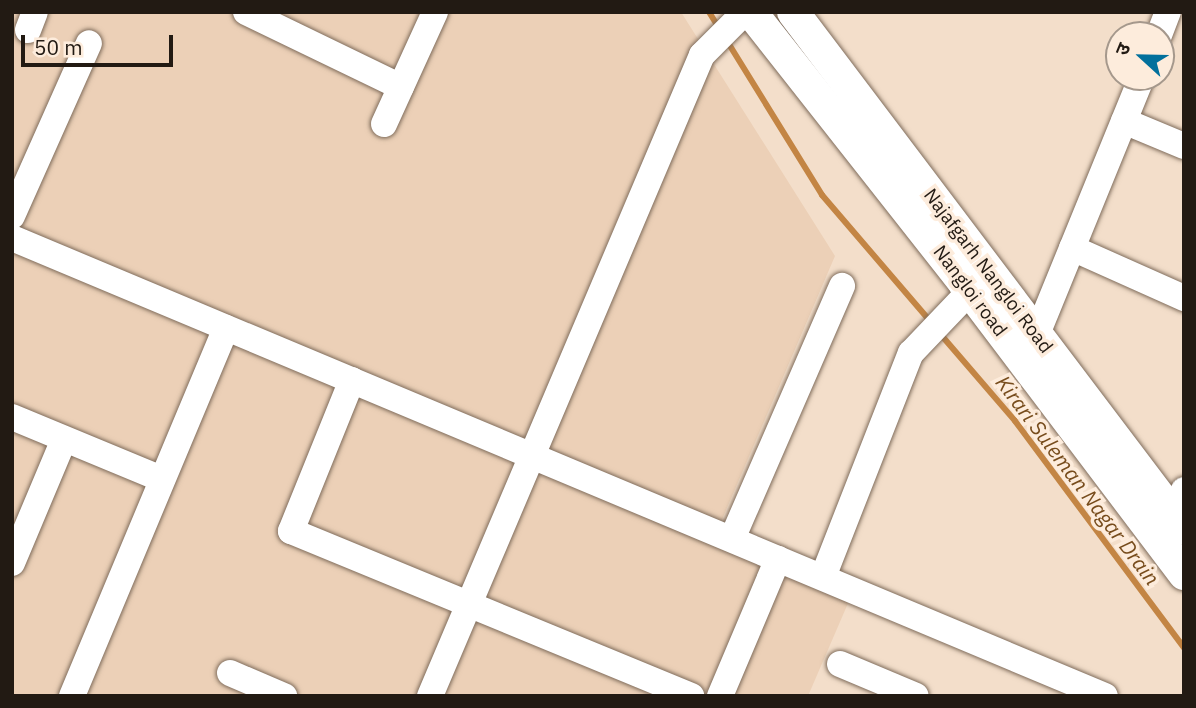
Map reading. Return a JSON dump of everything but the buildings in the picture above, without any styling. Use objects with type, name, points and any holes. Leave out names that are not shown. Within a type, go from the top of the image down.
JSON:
[{"type":"main road","name":"Nangloi road","points":[[751,12],[970,291],[1175,519],[1184,574]]},
{"type":"main road","name":"Najafgarh Nangloi Road","points":[[793,12],[1175,519]]},
{"type":"street","points":[[246,12],[401,87]]},
{"type":"street","points":[[384,124],[435,12]]},
{"type":"street","points":[[429,696],[702,55],[745,12]]},
{"type":"street","points":[[12,216],[89,43]]},
{"type":"street","points":[[1037,334],[1136,91]]},
{"type":"street","points":[[1124,121],[1184,146]]},
{"type":"street","points":[[12,239],[1105,696]]},
{"type":"street","points":[[1072,248],[1184,298]]},
{"type":"street","points":[[732,539],[842,286]]},
{"type":"street","points":[[823,578],[911,353],[970,291]]},
{"type":"street","points":[[72,696],[226,328]]},
{"type":"street","points":[[352,380],[291,531],[691,696]]},
{"type":"street","points":[[12,417],[163,480]]},
{"type":"street","points":[[12,563],[64,439]]},
{"type":"street","points":[[720,696],[778,559]]},
{"type":"street","points":[[840,664],[916,696]]},
{"type":"street","points":[[230,673],[284,696]]},
{"type":"shaded area","points":[[12,12],[681,12],[835,256],[711,545],[849,601],[808,696],[12,696]]},
{"type":"waterway","name":"Kirari Suleman Nagar Drain","points":[[709,12],[717,25]]},
{"type":"waterway","name":"Kirari Suleman Nagar Drain","points":[[727,41],[822,195],[930,321]]},
{"type":"waterway","name":"Kirari Suleman Nagar Drain","points":[[942,336],[1015,421],[1184,648]]}]
